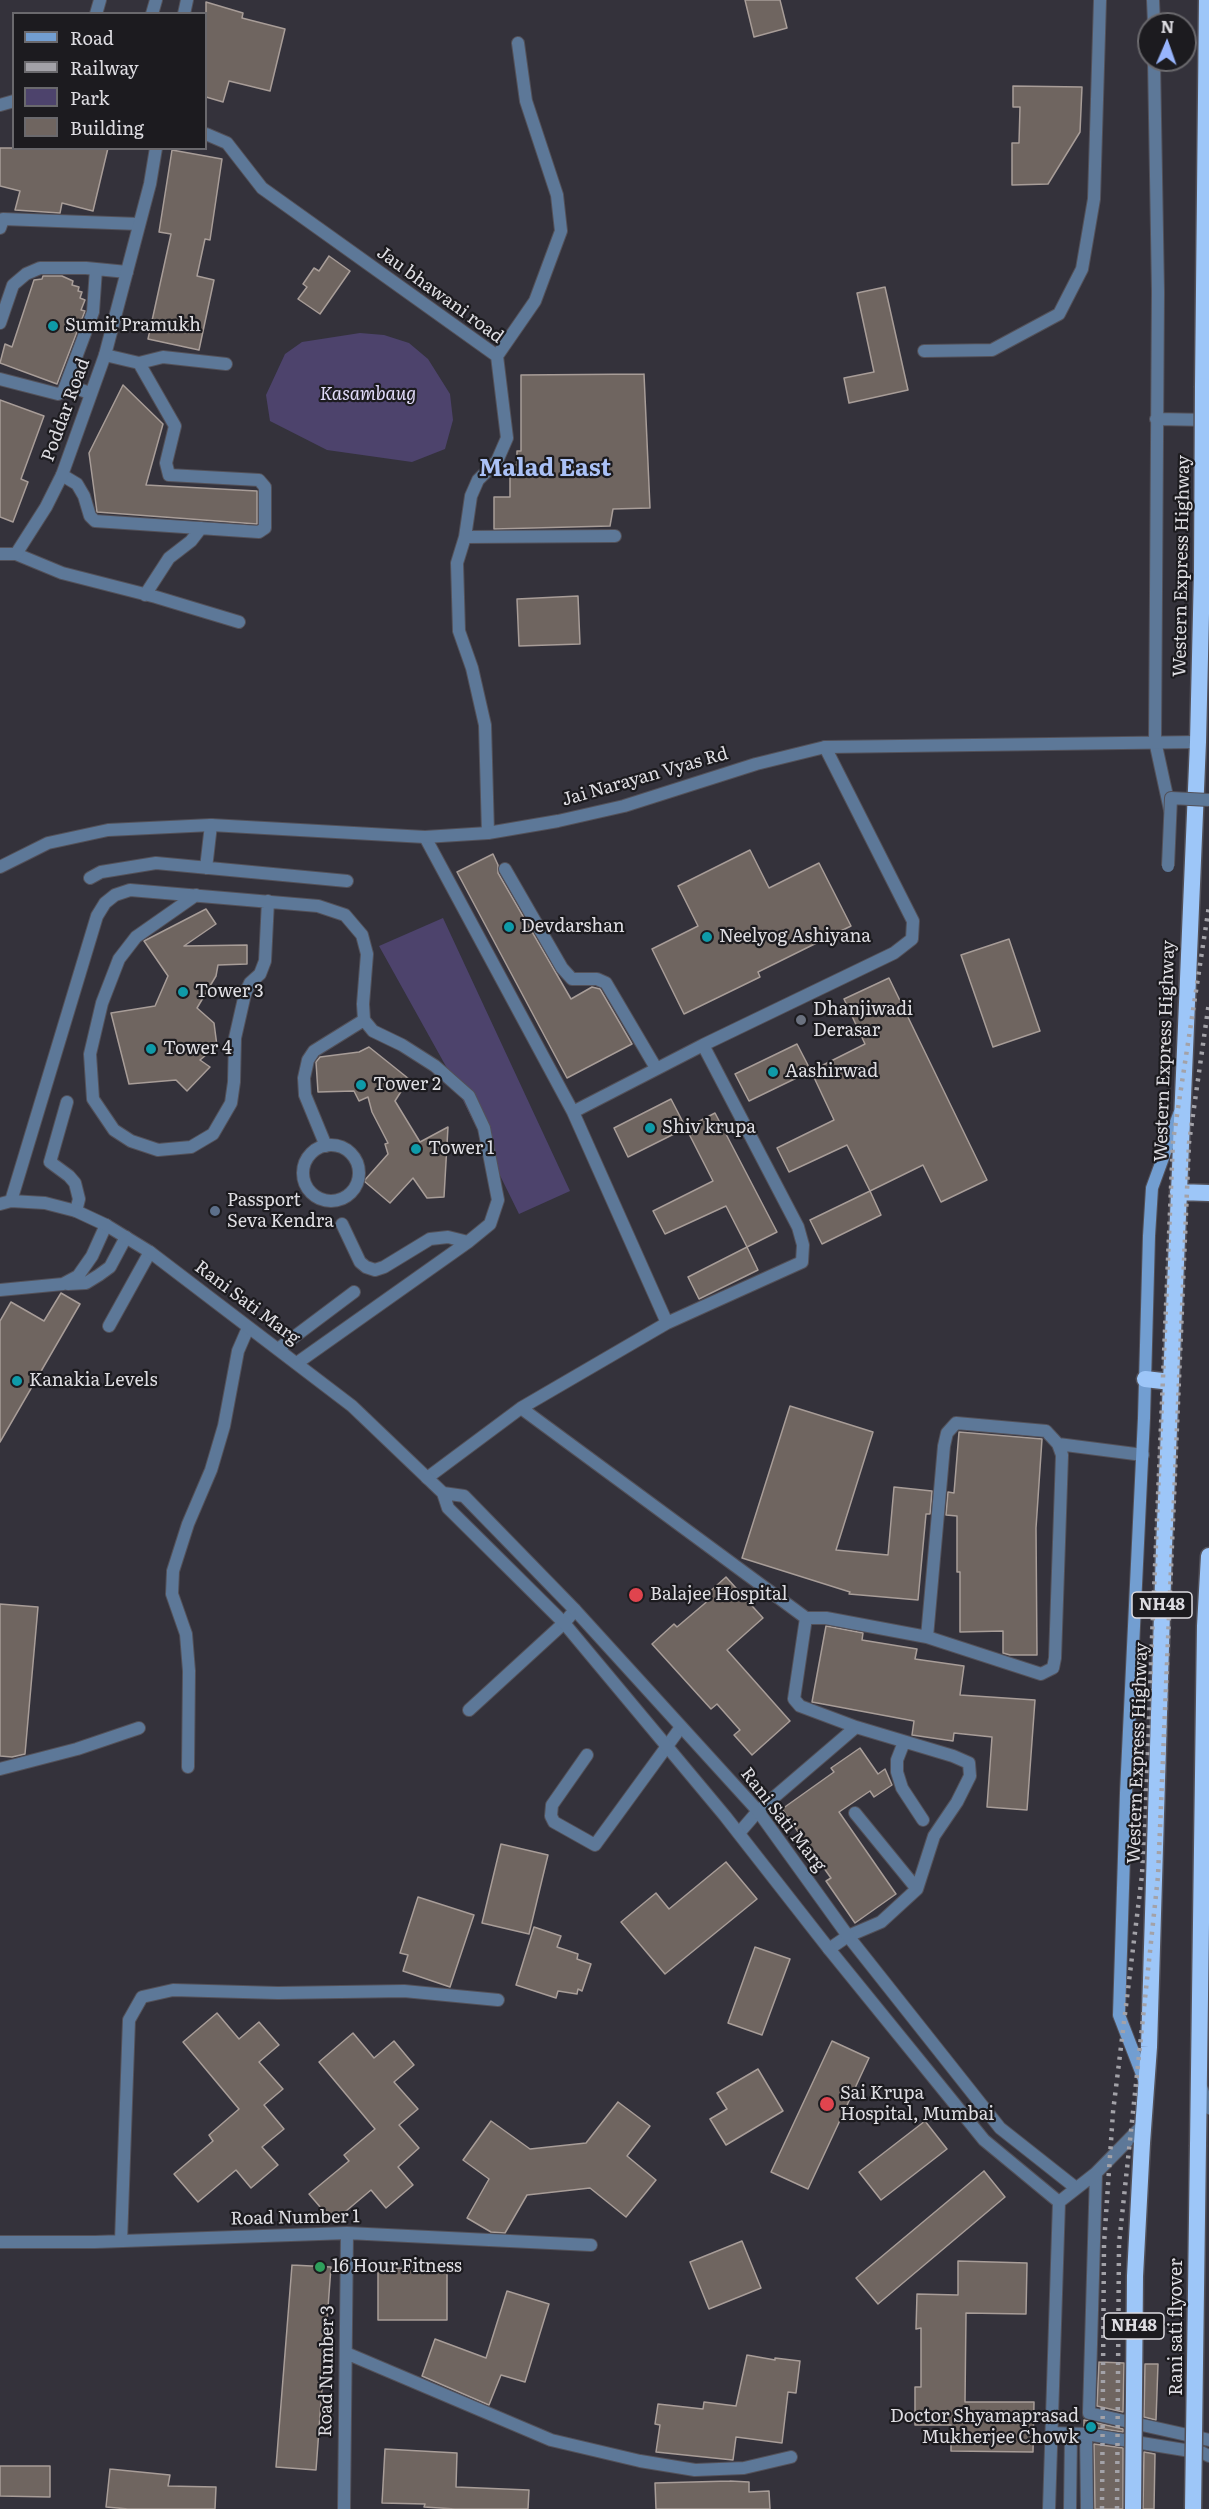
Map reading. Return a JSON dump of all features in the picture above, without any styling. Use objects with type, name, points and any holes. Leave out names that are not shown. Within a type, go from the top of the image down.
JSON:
[{"type":"highway","name":"Western Express Highway","points":[[1143,2125],[1149,2047],[1164,1547],[1198,742],[1202,571],[1207,0]]},
{"type":"highway","points":[[1179,1192],[1209,1193]]},
{"type":"highway","points":[[1146,1379],[1171,1382]]},
{"type":"highway","name":"NH48","points":[[1199,2080],[1209,1556]]},
{"type":"highway","name":"Rani sati flyover","points":[[1193,2509],[1199,2080]]},
{"type":"highway","name":"NH48","points":[[1133,2509],[1134,2276],[1143,2125]]},
{"type":"main road","points":[[1146,2083],[1119,2015],[1126,1793],[1143,1455],[1152,1188],[1181,1107]]},
{"type":"street","points":[[924,351],[992,350],[1059,314],[1082,269],[1094,199],[1100,0]]},
{"type":"street","points":[[497,356],[535,301],[561,231],[557,195],[526,101],[518,43]]},
{"type":"street","points":[[1154,72],[1158,292],[1155,741],[1170,814]]},
{"type":"street","name":"Jau bhawani road","points":[[207,134],[227,143],[262,188],[497,356],[507,438],[497,461],[478,480],[471,496],[465,537],[457,563],[459,631],[472,668],[485,725],[488,833]]},
{"type":"street","name":"Poddar Road","points":[[16,554],[46,507],[62,475],[105,355],[156,150]]},
{"type":"street","points":[[1,221],[139,224]]},
{"type":"street","points":[[0,323],[14,285],[26,274],[40,268],[126,272]]},
{"type":"street","points":[[0,379],[58,394],[63,392],[93,312],[96,269]]},
{"type":"street","points":[[0,373],[54,388],[60,386],[87,314],[89,294],[87,291]]},
{"type":"street","points":[[105,355],[139,363],[163,357],[226,364]]},
{"type":"street","points":[[62,475],[76,484],[84,496],[90,516],[95,521],[259,532],[265,528],[265,487],[259,480],[169,475],[166,463],[175,426],[139,363]]},
{"type":"street","points":[[66,385],[90,393]]},
{"type":"street","points":[[1156,419],[1209,420]]},
{"type":"street","points":[[145,595],[170,558],[191,541],[201,528]]},
{"type":"street","points":[[465,537],[615,536]]},
{"type":"street","points":[[0,554],[16,554],[62,573],[239,622]]},
{"type":"street","name":"Jai Narayan Vyas Rd","points":[[0,867],[48,843],[108,830],[211,825],[425,837],[488,833],[558,821],[624,806],[756,764],[825,747],[1198,742]]},
{"type":"street","points":[[573,1112],[656,1068],[894,953],[912,939],[913,921],[825,747]]},
{"type":"street","points":[[1168,866],[1171,798],[1209,800]]},
{"type":"street","points":[[206,868],[211,825]]},
{"type":"street","points":[[425,837],[573,1112],[667,1323]]},
{"type":"street","points":[[90,878],[101,872],[156,863],[347,881]]},
{"type":"street","points":[[505,869],[562,969],[572,979],[597,979],[606,983],[656,1068]]},
{"type":"street","points":[[6,1203],[97,916],[105,903],[115,895],[130,890],[318,906],[345,915],[362,935],[367,954],[364,1020],[373,1031],[402,1045],[435,1066],[469,1096],[484,1128],[498,1200],[490,1224],[468,1242],[297,1363]]},
{"type":"street","points":[[196,895],[136,937],[119,959],[102,1003],[90,1054],[93,1099],[114,1130],[131,1141],[158,1150],[191,1147],[213,1134],[231,1103],[235,1038],[245,994],[250,983],[260,974],[265,961],[268,901]]},
{"type":"street","points":[[326,1146],[305,1095],[304,1078],[308,1060],[314,1051],[364,1020]]},
{"type":"street","points":[[428,1478],[521,1408],[667,1323],[802,1262],[802,1245],[798,1227],[703,1045]]},
{"type":"street","points":[[67,1102],[50,1162],[75,1183],[78,1191],[76,1211]]},
{"type":"street","points":[[326,1146],[339,1146],[347,1150],[354,1157],[357,1166],[358,1174],[351,1191],[336,1200],[326,1200],[310,1192],[303,1175],[307,1158],[313,1151],[326,1146]]},
{"type":"street","name":"Rani Sati Marg","points":[[6,1203],[45,1203],[76,1211],[106,1225],[150,1252],[352,1406],[443,1492],[448,1508],[564,1623],[667,1746],[984,2140],[1059,2202]]},
{"type":"street","points":[[342,1224],[360,1262],[375,1270],[430,1239],[448,1237],[468,1242]]},
{"type":"street","points":[[63,1284],[78,1276],[92,1256],[106,1225]]},
{"type":"street","points":[[0,1290],[86,1283],[110,1267],[126,1237]]},
{"type":"street","points":[[109,1326],[150,1252]]},
{"type":"street","points":[[278,1349],[354,1292]]},
{"type":"street","points":[[188,1767],[187,1643],[172,1594],[173,1571],[188,1524],[211,1470],[224,1426],[238,1351],[248,1328]]},
{"type":"street","points":[[521,1408],[806,1618],[826,1618],[927,1638],[1041,1674],[1053,1668],[1055,1658],[1062,1455],[1058,1444],[1046,1431],[956,1424],[947,1433],[927,1638]]},
{"type":"street","points":[[1058,1444],[1143,1455]]},
{"type":"street","name":"Rani Sati Marg","points":[[443,1492],[464,1496],[574,1610],[758,1811],[848,1936],[1000,2128],[1076,2188]]},
{"type":"street","points":[[469,1710],[564,1623],[574,1610]]},
{"type":"street","points":[[806,1618],[794,1699],[800,1706],[856,1727],[952,1756],[969,1763],[970,1776],[957,1802],[934,1836],[917,1889],[881,1922],[848,1936],[829,1949]]},
{"type":"street","points":[[587,1755],[552,1805],[551,1816],[554,1822],[595,1845],[681,1727]]},
{"type":"street","points":[[739,1833],[758,1811],[856,1727]]},
{"type":"street","points":[[0,1769],[77,1749],[139,1728]]},
{"type":"street","points":[[904,1742],[897,1760],[897,1772],[902,1788],[923,1820]]},
{"type":"street","points":[[855,1813],[917,1889]]},
{"type":"street","points":[[121,2241],[129,2020],[141,1997],[173,1990],[404,1991],[498,2000]]},
{"type":"street","points":[[892,2025],[908,2013]]},
{"type":"street","points":[[1199,2080],[1209,2109]]},
{"type":"street","points":[[1049,2509],[1059,2202],[1096,2173],[1143,2125]]},
{"type":"street","points":[[1096,2173],[1089,2413],[1209,2440]]},
{"type":"street","name":"Road Number 1","points":[[0,2241],[121,2241],[347,2233],[591,2245]]},
{"type":"street","name":"Road Number 3","points":[[344,2509],[347,2233]]},
{"type":"street","points":[[346,2353],[551,2440],[640,2461],[695,2470],[744,2468],[791,2457]]},
{"type":"street","points":[[1051,2433],[1086,2434],[1203,2453],[1209,2456]]},
{"type":"street","points":[[1070,2509],[1071,2434]]},
{"type":"street","points":[[1086,2434],[1087,2509]]},
{"type":"green space","name":"Kasambaug","points":[[360,333],[384,335],[409,343],[428,359],[450,394],[453,420],[445,449],[412,462],[327,450],[270,421],[266,395],[285,354],[302,342]]},
{"type":"green space","points":[[443,918],[570,1191],[519,1214],[448,1070],[379,946]]},
{"type":"building","points":[[745,0],[780,0],[787,28],[754,37]]},
{"type":"building","points":[[206,2],[243,13],[242,18],[285,29],[270,91],[229,81],[223,102],[207,97]]},
{"type":"building","points":[[1013,86],[1082,87],[1080,132],[1048,184],[1012,185],[1012,143],[1019,143],[1020,107],[1013,107]]},
{"type":"building","points":[[0,148],[108,150],[93,211],[62,203],[60,213],[15,210],[20,191],[0,186]]},
{"type":"building","points":[[172,150],[222,159],[210,240],[205,239],[197,276],[214,280],[199,350],[148,339],[171,234],[159,232]]},
{"type":"building","points":[[329,256],[350,271],[320,314],[298,299],[307,287],[303,284],[314,268],[319,271]]},
{"type":"building","name":"Sumit Pramukh","points":[[43,276],[62,276],[73,281],[72,285],[79,287],[78,291],[82,292],[80,298],[85,300],[81,310],[85,311],[57,384],[0,363],[5,344],[12,347],[34,280],[42,279]]},
{"type":"building","points":[[885,287],[908,390],[849,403],[844,378],[874,372],[857,293]]},
{"type":"building","points":[[644,374],[650,508],[613,509],[610,526],[494,529],[494,497],[510,497],[510,465],[517,465],[517,451],[521,451],[521,375]]},
{"type":"building","points":[[123,385],[163,424],[146,485],[257,491],[257,524],[97,512],[89,453]]},
{"type":"building","points":[[0,400],[44,416],[21,479],[28,482],[13,522],[0,517]]},
{"type":"building","points":[[578,596],[580,644],[519,646],[517,599]]},
{"type":"building","name":"Neelyog Ashiyana","points":[[750,850],[769,888],[819,863],[851,926],[758,972],[760,977],[684,1014],[652,949],[698,926],[678,886]]},
{"type":"building","name":"Devdarshan","points":[[493,854],[498,865],[498,873],[571,999],[592,987],[600,989],[632,1044],[567,1078],[457,872]]},
{"type":"building","points":[[206,909],[216,924],[184,946],[247,945],[247,964],[218,965],[216,976],[197,1008],[214,1023],[217,1046],[200,1060],[210,1067],[187,1091],[176,1080],[129,1084],[111,1013],[155,1006],[168,976],[144,941]]},
{"type":"building","points":[[1009,939],[1040,1031],[993,1047],[961,955]]},
{"type":"building","points":[[889,978],[987,1180],[941,1202],[923,1165],[870,1191],[847,1145],[789,1172],[777,1148],[834,1120],[811,1071],[865,1044],[844,999]]},
{"type":"building","name":"Aashirwad","points":[[797,1044],[811,1071],[749,1101],[735,1074]]},
{"type":"building","points":[[369,1047],[409,1079],[395,1101],[420,1142],[448,1127],[444,1197],[427,1198],[413,1178],[390,1203],[364,1181],[388,1154],[385,1144],[388,1143],[372,1112],[368,1097],[359,1101],[354,1091],[318,1092],[316,1062],[320,1057],[359,1052]]},
{"type":"building","name":"Shiv krupa","points":[[671,1099],[686,1128],[628,1157],[614,1128]]},
{"type":"building","points":[[715,1113],[777,1232],[747,1247],[726,1206],[665,1234],[653,1211],[713,1181],[686,1128]]},
{"type":"building","points":[[870,1191],[881,1215],[822,1244],[810,1220]]},
{"type":"building","points":[[747,1247],[758,1270],[699,1299],[688,1277]]},
{"type":"building","name":"Kanakia Levels","points":[[61,1293],[80,1304],[0,1442],[0,1321],[11,1302],[44,1321]]},
{"type":"building","points":[[790,1406],[873,1432],[836,1550],[888,1555],[894,1487],[932,1491],[930,1514],[926,1514],[918,1600],[849,1594],[850,1592],[742,1558]]},
{"type":"building","points":[[959,1432],[1042,1439],[1036,1528],[1037,1655],[1003,1653],[1003,1631],[960,1632],[957,1516],[946,1515],[948,1492],[954,1493]]},
{"type":"building","points":[[726,1577],[763,1618],[727,1650],[790,1721],[752,1755],[734,1735],[740,1730],[717,1704],[711,1709],[652,1644],[674,1624],[677,1627],[710,1599],[706,1595]]},
{"type":"building","points":[[0,1604],[38,1607],[25,1754],[12,1757],[0,1756]]},
{"type":"building","points":[[826,1626],[863,1633],[862,1640],[917,1649],[915,1659],[964,1666],[960,1695],[1035,1700],[1027,1810],[987,1807],[992,1737],[954,1733],[953,1741],[912,1735],[914,1721],[812,1702]]},
{"type":"building","points":[[860,1748],[878,1774],[885,1769],[892,1785],[874,1797],[870,1791],[839,1812],[896,1894],[855,1923],[826,1881],[831,1878],[782,1809],[834,1772],[831,1768]]},
{"type":"building","points":[[501,1844],[548,1855],[529,1934],[482,1923]]},
{"type":"building","points":[[726,1862],[757,1899],[665,1974],[621,1922],[656,1893],[669,1909]]},
{"type":"building","points":[[418,1897],[474,1915],[450,1987],[403,1971],[408,1955],[400,1953]]},
{"type":"building","points":[[534,1927],[561,1936],[557,1947],[578,1954],[577,1959],[591,1964],[582,1991],[578,1989],[577,1994],[558,1991],[556,1998],[516,1985]]},
{"type":"building","points":[[755,1947],[790,1959],[762,2035],[728,2023]]},
{"type":"building","points":[[217,2013],[239,2039],[259,2022],[279,2045],[259,2062],[283,2089],[264,2105],[284,2129],[262,2147],[278,2165],[251,2188],[236,2170],[198,2202],[174,2174],[213,2141],[209,2135],[239,2109],[183,2042]]},
{"type":"building","points":[[353,2033],[374,2058],[394,2041],[414,2065],[394,2082],[418,2109],[399,2125],[419,2148],[398,2167],[413,2185],[386,2208],[371,2190],[333,2222],[309,2194],[349,2161],[344,2155],[375,2129],[319,2062]]},
{"type":"building","points":[[832,2041],[869,2058],[808,2189],[771,2172]]},
{"type":"building","points":[[758,2069],[783,2111],[726,2145],[710,2119],[727,2109],[717,2093]]},
{"type":"building","points":[[618,2102],[650,2126],[627,2156],[656,2180],[626,2217],[590,2188],[527,2195],[505,2233],[491,2232],[467,2218],[489,2179],[463,2160],[491,2121],[530,2149],[586,2143]]},
{"type":"building","points":[[925,2121],[947,2149],[881,2200],[859,2172]]},
{"type":"building","points":[[984,2171],[1005,2197],[878,2304],[856,2278]]},
{"type":"building","points":[[742,2241],[761,2288],[709,2309],[690,2262]]},
{"type":"building","points":[[958,2261],[1027,2263],[1026,2314],[966,2313],[965,2402],[1034,2402],[1033,2452],[951,2451],[951,2425],[915,2425],[915,2387],[921,2387],[921,2328],[916,2329],[917,2294],[958,2295]]},
{"type":"building","points":[[292,2265],[331,2267],[316,2470],[276,2467]]},
{"type":"building","points":[[378,2268],[447,2269],[447,2320],[378,2320]]},
{"type":"building","points":[[507,2291],[549,2304],[525,2382],[501,2375],[489,2405],[422,2376],[435,2339],[486,2358]]},
{"type":"building","points":[[747,2355],[775,2360],[775,2358],[800,2361],[796,2393],[788,2392],[782,2443],[736,2437],[733,2460],[656,2452],[660,2425],[655,2424],[658,2404],[703,2409],[704,2402],[736,2406]]},
{"type":"building","points":[[1099,2362],[1124,2363],[1123,2412],[1097,2406]]},
{"type":"building","points":[[1145,2364],[1158,2364],[1156,2420],[1144,2417]]},
{"type":"building","points":[[1084,2420],[1123,2429],[1123,2432],[1084,2426]]},
{"type":"building","points":[[1094,2444],[1123,2448],[1123,2509],[1095,2509]]},
{"type":"building","points":[[385,2449],[457,2453],[456,2487],[529,2490],[528,2509],[455,2509],[424,2507],[425,2504],[382,2503]]},
{"type":"building","points":[[1144,2452],[1155,2454],[1154,2509],[1143,2509]]},
{"type":"building","points":[[0,2466],[50,2466],[50,2497],[0,2496]]},
{"type":"building","points":[[110,2469],[170,2475],[168,2486],[216,2487],[215,2509],[106,2507]]},
{"type":"building","points":[[749,2482],[749,2492],[769,2491],[770,2509],[656,2509],[655,2483]]},
{"type":"railway","points":[[1102,2509],[1104,2244],[1113,2112],[1142,1875],[1173,1141],[1209,906]]},
{"type":"railway","points":[[1117,2509],[1119,2244],[1158,1876],[1189,1143],[1209,1002]]},
{"type":"place","name":"Sumit Pramukh","points":[[53,326]]},
{"type":"place","name":"Devdarshan","points":[[509,927]]},
{"type":"place","name":"Neelyog Ashiyana","points":[[707,937]]},
{"type":"place","name":"Tower 3","points":[[183,992]]},
{"type":"place","name":"Dhanjiwadi Derasar","points":[[801,1020]]},
{"type":"place","name":"Tower 4","points":[[151,1049]]},
{"type":"place","name":"Aashirwad","points":[[773,1072]]},
{"type":"place","name":"Tower 2","points":[[361,1085]]},
{"type":"place","name":"Shiv krupa","points":[[650,1128]]},
{"type":"place","name":"Tower 1","points":[[416,1149]]},
{"type":"place","name":"Passport Seva Kendra","points":[[215,1211]]},
{"type":"place","name":"Kanakia Levels","points":[[17,1381]]},
{"type":"place","name":"Balajee Hospital","points":[[636,1595]]},
{"type":"place","name":"Sai Krupa Hospital, Mumbai","points":[[827,2104]]},
{"type":"place","name":"16 Hour Fitness","points":[[320,2267]]},
{"type":"place","name":"Doctor Shyamaprasad Mukherjee Chowk","points":[[1091,2427]]},
{"type":"district","name":"Malad East","points":[[545,469]]}]
